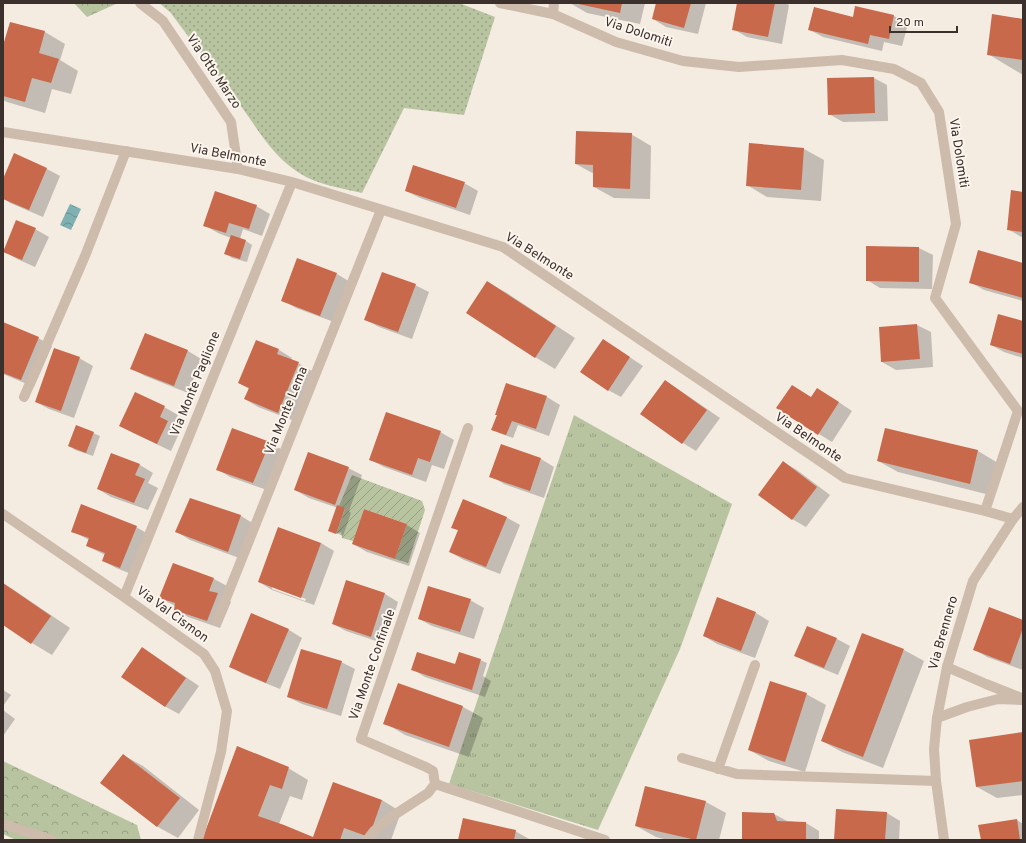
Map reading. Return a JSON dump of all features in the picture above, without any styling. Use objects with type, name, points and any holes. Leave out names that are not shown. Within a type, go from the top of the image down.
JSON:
[{"type":"street","name":"Via Otto Marzo","points":[[140,3],[163,22],[231,122],[238,169]]},
{"type":"street","name":"Via Dolomiti","points":[[500,3],[553,14],[616,42],[683,61],[739,66],[842,60],[894,69],[921,83],[939,112],[956,224],[935,298],[1021,407],[985,511]]},
{"type":"street","points":[[553,14],[554,3]]},
{"type":"street","name":"Via Belmonte","points":[[3,132],[238,169],[292,182],[503,247],[845,478],[1013,519]]},
{"type":"street","points":[[24,397],[85,256],[126,151]]},
{"type":"street","name":"Via Monte Paglione","points":[[124,597],[292,182]]},
{"type":"street","name":"Via Monte Lema","points":[[217,621],[382,210]]},
{"type":"street","name":"Via Monte Confinale","points":[[435,784],[433,772],[426,767],[362,739],[468,428]]},
{"type":"street","name":"Via Brennero","points":[[944,840],[936,781],[934,749],[937,718],[947,667],[973,581],[1013,519],[1023,507]]},
{"type":"street","name":"Via Val Cismon","points":[[3,514],[204,654],[216,671],[227,711],[221,752],[198,840]]},
{"type":"street","points":[[718,769],[755,665]]},
{"type":"street","points":[[947,667],[1023,699]]},
{"type":"street","points":[[937,718],[967,707],[998,699],[1023,699]]},
{"type":"street","points":[[682,758],[737,774],[936,781]]},
{"type":"street","points":[[367,840],[374,831],[388,819],[428,793],[435,784],[606,840]]},
{"type":"street","points":[[3,824],[52,840]]},
{"type":"green space","points":[[74,3],[118,3],[87,17]]},
{"type":"green space","points":[[159,3],[459,3],[495,17],[464,115],[404,108],[362,193],[312,180],[286,163],[269,146],[241,106],[170,12]]},
{"type":"green space","points":[[574,415],[732,504],[680,649],[598,830],[449,784]]},
{"type":"green space","points":[[352,475],[422,501],[425,510],[408,563],[395,559],[407,524],[364,509],[353,541],[342,538],[341,532],[336,534],[345,509],[339,506]]},
{"type":"green space","points":[[3,761],[137,825],[141,840],[16,840],[3,834]]},
{"type":"water","points":[[70,204],[81,209],[71,230],[60,225]]},
{"type":"building","points":[[574,3],[622,3],[620,13]]},
{"type":"building","points":[[656,3],[691,3],[684,28],[652,19]]},
{"type":"building","points":[[737,3],[775,3],[768,37],[732,30]]},
{"type":"building","points":[[855,6],[894,15],[889,39],[870,35],[868,44],[808,30],[814,7],[853,17]]},
{"type":"building","points":[[992,14],[1023,19],[1023,60],[987,55]]},
{"type":"building","points":[[10,22],[45,31],[39,53],[59,59],[51,83],[32,78],[25,102],[3,96],[3,41],[4,42]]},
{"type":"building","points":[[874,77],[875,113],[828,115],[827,78]]},
{"type":"building","points":[[576,131],[632,133],[630,189],[593,187],[593,165],[575,164]]},
{"type":"building","points":[[749,143],[804,148],[801,190],[746,186]]},
{"type":"building","points":[[14,153],[47,168],[29,210],[3,199],[3,179]]},
{"type":"building","points":[[413,165],[465,182],[456,208],[405,191]]},
{"type":"building","points":[[1011,190],[1023,192],[1023,232],[1007,230]]},
{"type":"building","points":[[215,191],[257,205],[249,229],[229,223],[226,233],[203,226]]},
{"type":"building","points":[[16,220],[36,228],[22,260],[3,252]]},
{"type":"building","points":[[231,235],[246,240],[240,259],[224,254]]},
{"type":"building","points":[[866,246],[919,247],[919,282],[866,281]]},
{"type":"building","points":[[978,250],[1023,263],[1023,298],[969,283]]},
{"type":"building","points":[[297,258],[337,273],[320,316],[281,301]]},
{"type":"building","points":[[382,272],[416,284],[398,332],[364,320]]},
{"type":"building","points":[[487,281],[556,326],[535,358],[466,313]]},
{"type":"building","points":[[998,314],[1023,321],[1023,354],[990,345]]},
{"type":"building","points":[[3,322],[39,337],[21,380],[3,373]]},
{"type":"building","points":[[917,324],[920,359],[881,362],[879,327]]},
{"type":"building","points":[[145,333],[188,350],[174,386],[130,369]]},
{"type":"building","points":[[603,339],[630,357],[608,391],[580,372]]},
{"type":"building","points":[[256,340],[279,349],[277,354],[299,362],[278,413],[244,399],[249,388],[238,383]]},
{"type":"building","points":[[54,348],[80,357],[61,411],[35,402]]},
{"type":"building","points":[[665,380],[707,410],[682,444],[640,414]]},
{"type":"building","points":[[506,383],[547,396],[536,429],[512,421],[506,435],[491,430]]},
{"type":"building","points":[[792,385],[811,397],[817,388],[839,402],[818,435],[776,408]]},
{"type":"building","points":[[135,392],[165,406],[160,417],[168,421],[157,444],[119,426]]},
{"type":"building","points":[[386,412],[441,431],[430,462],[418,458],[412,475],[369,460]]},
{"type":"building","points":[[76,425],[94,432],[86,453],[68,446]]},
{"type":"building","points":[[232,428],[270,442],[253,483],[216,470]]},
{"type":"building","points":[[885,428],[978,450],[970,484],[877,461]]},
{"type":"building","points":[[501,444],[541,458],[530,491],[489,477]]},
{"type":"building","points":[[308,452],[349,467],[335,505],[294,490]]},
{"type":"building","points":[[111,453],[140,464],[135,475],[145,479],[134,503],[97,489]]},
{"type":"building","points":[[783,461],[817,487],[792,520],[758,495]]},
{"type":"building","points":[[190,498],[241,515],[228,552],[175,532]]},
{"type":"building","points":[[463,499],[507,517],[486,567],[449,552],[458,530],[451,528]]},
{"type":"building","points":[[81,504],[137,526],[120,568],[102,561],[105,553],[86,546],[89,538],[71,532]]},
{"type":"building","points":[[337,505],[345,508],[336,534],[328,531]]},
{"type":"building","points":[[364,509],[407,524],[395,559],[352,544]]},
{"type":"building","points":[[278,527],[321,543],[301,598],[258,582]]},
{"type":"building","points":[[173,563],[214,578],[209,591],[218,593],[207,621],[174,610],[175,603],[159,598]]},
{"type":"building","points":[[346,580],[385,593],[371,637],[332,624]]},
{"type":"building","points":[[3,583],[51,616],[31,644],[3,625]]},
{"type":"building","points":[[428,586],[471,599],[460,632],[418,619]]},
{"type":"building","points":[[717,597],[756,612],[741,651],[703,636]]},
{"type":"building","points":[[989,607],[1023,620],[1023,628],[1010,664],[973,650]]},
{"type":"building","points":[[251,613],[289,629],[266,683],[229,667]]},
{"type":"building","points":[[807,626],[837,638],[824,668],[794,656]]},
{"type":"building","points":[[862,633],[904,649],[863,757],[821,741]]},
{"type":"building","points":[[142,647],[186,678],[165,707],[121,677]]},
{"type":"building","points":[[301,649],[342,661],[327,709],[287,697]]},
{"type":"building","points":[[417,652],[455,664],[459,652],[481,659],[472,690],[411,670]]},
{"type":"building","points":[[770,681],[807,693],[785,762],[748,750]]},
{"type":"building","points":[[398,683],[463,706],[449,747],[383,724]]},
{"type":"building","points":[[1023,732],[1023,781],[976,787],[969,740]]},
{"type":"building","points":[[237,746],[289,767],[282,789],[270,785],[258,816],[313,837],[333,782],[382,800],[369,837],[344,828],[340,840],[202,840]]},
{"type":"building","points":[[123,754],[180,798],[157,827],[100,783]]},
{"type":"building","points":[[645,786],[706,801],[696,840],[635,826]]},
{"type":"building","points":[[836,809],[887,812],[885,840],[834,840]]},
{"type":"building","points":[[742,812],[774,813],[777,821],[806,822],[806,840],[742,840]]},
{"type":"building","points":[[463,818],[516,830],[514,840],[458,840]]},
{"type":"building","points":[[1017,819],[1020,840],[981,840],[978,825]]}]
